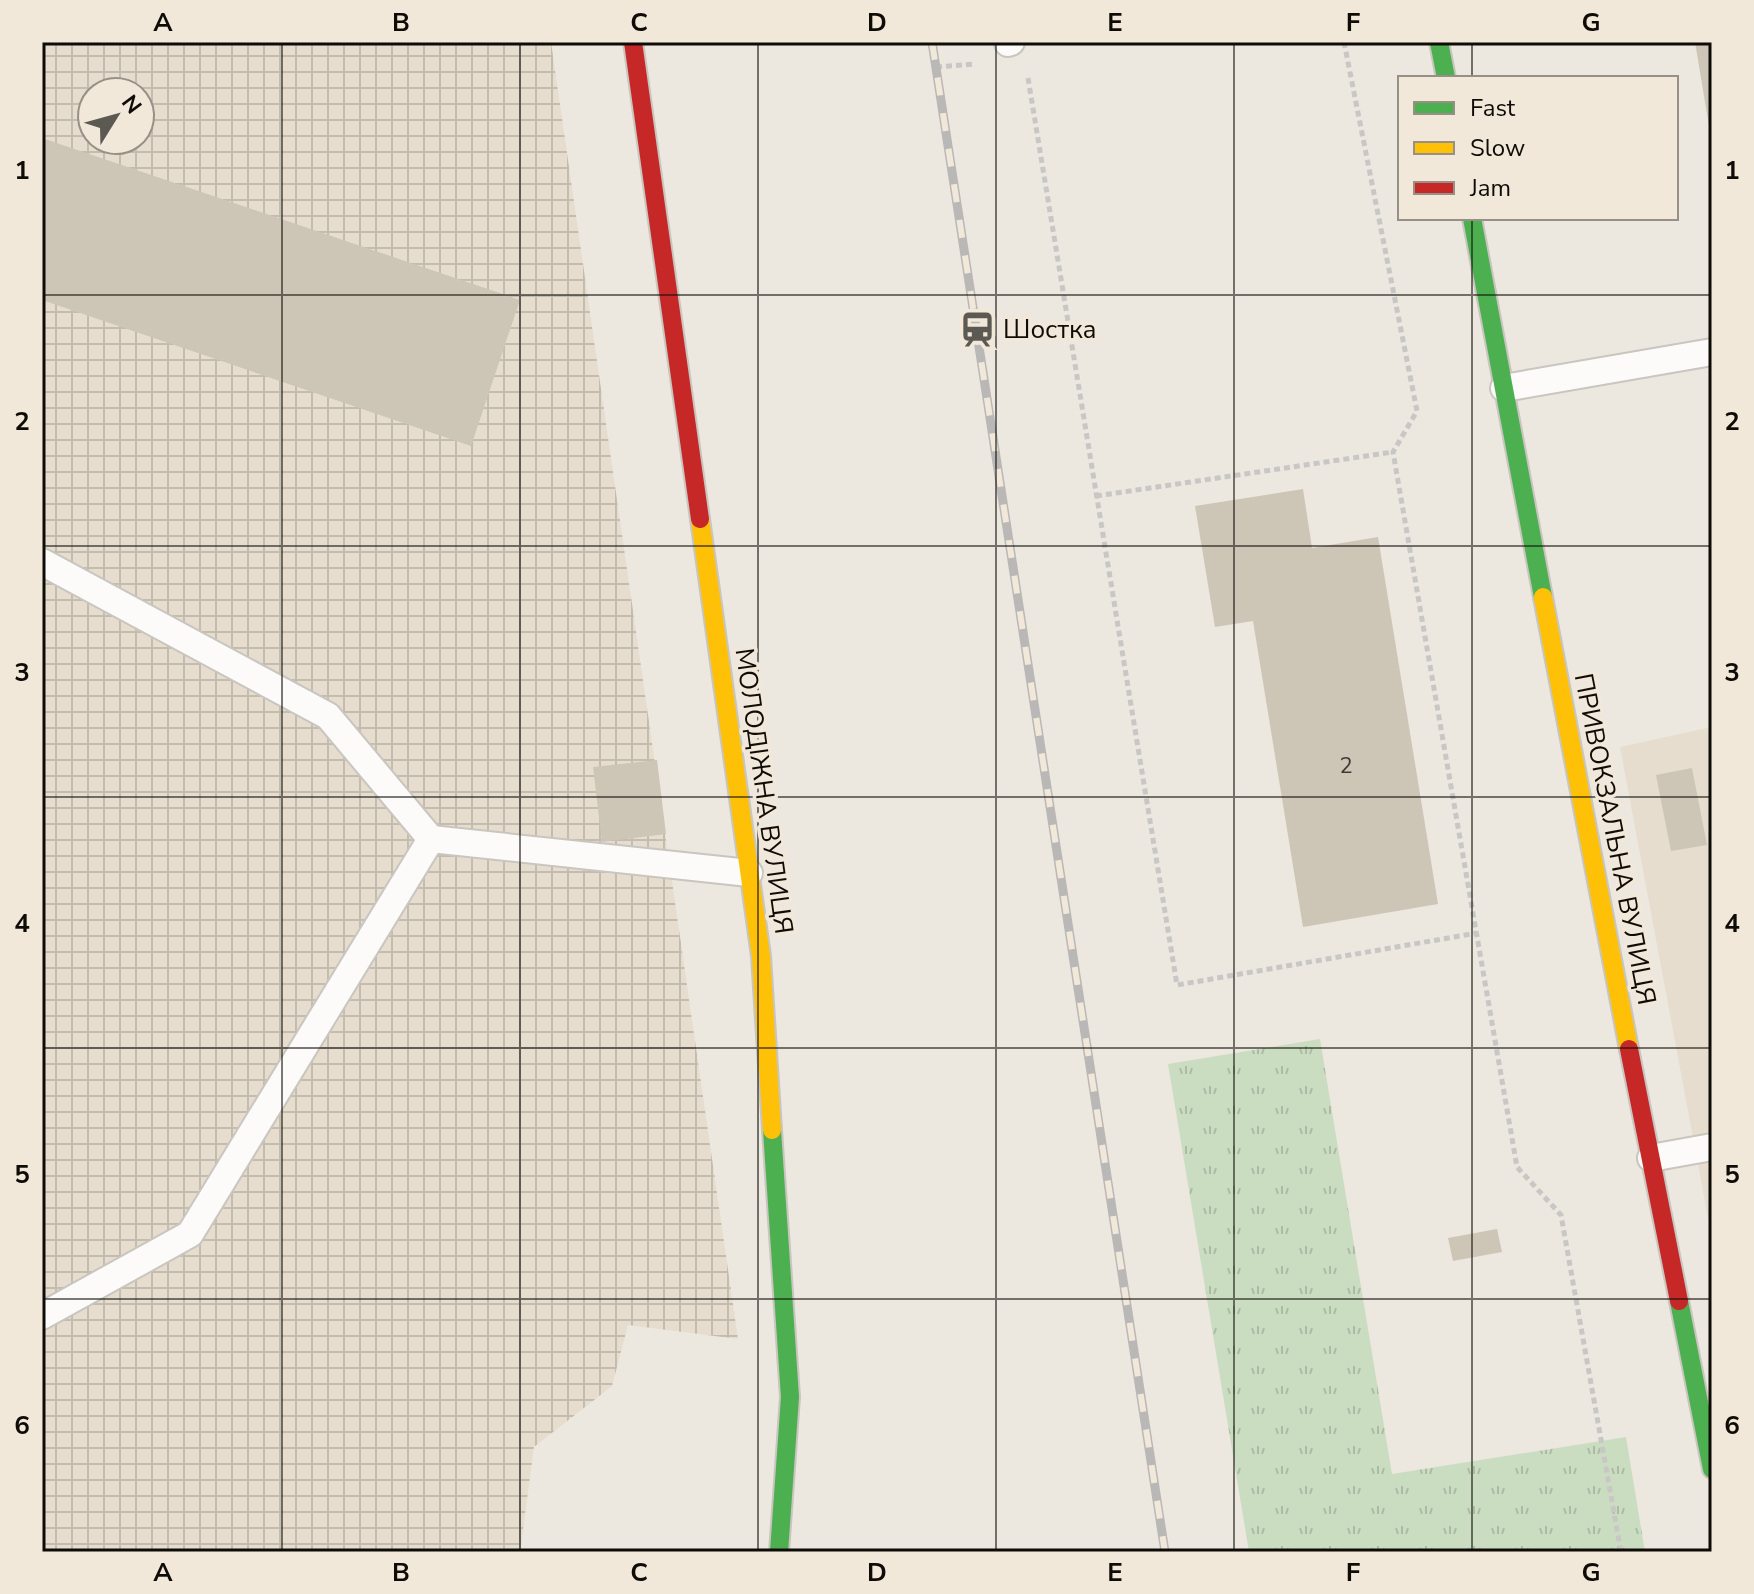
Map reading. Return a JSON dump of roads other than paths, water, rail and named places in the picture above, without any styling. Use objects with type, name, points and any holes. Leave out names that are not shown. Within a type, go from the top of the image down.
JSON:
[{"type":"street","name":"МОЛОДІЖНА ВУЛИЦЯ","points":[[633,42],[761,956],[790,1397],[779,1552]]},
{"type":"street","points":[[1439,42],[1446,76]]},
{"type":"street","name":"ПРИВОКЗАЛЬНА ВУЛИЦЯ","points":[[1472,220],[1712,1469]]},
{"type":"lane","points":[[1504,388],[1712,352]]},
{"type":"lane","points":[[42,562],[328,716],[431,839],[749,873]]},
{"type":"lane","points":[[42,1316],[190,1234],[431,839]]},
{"type":"lane","points":[[1651,1158],[1712,1147]]},
{"type":"railway","points":[[932,42],[1165,1552]]},
{"type":"place","name":"Шостка","points":[[977,329]]}]
